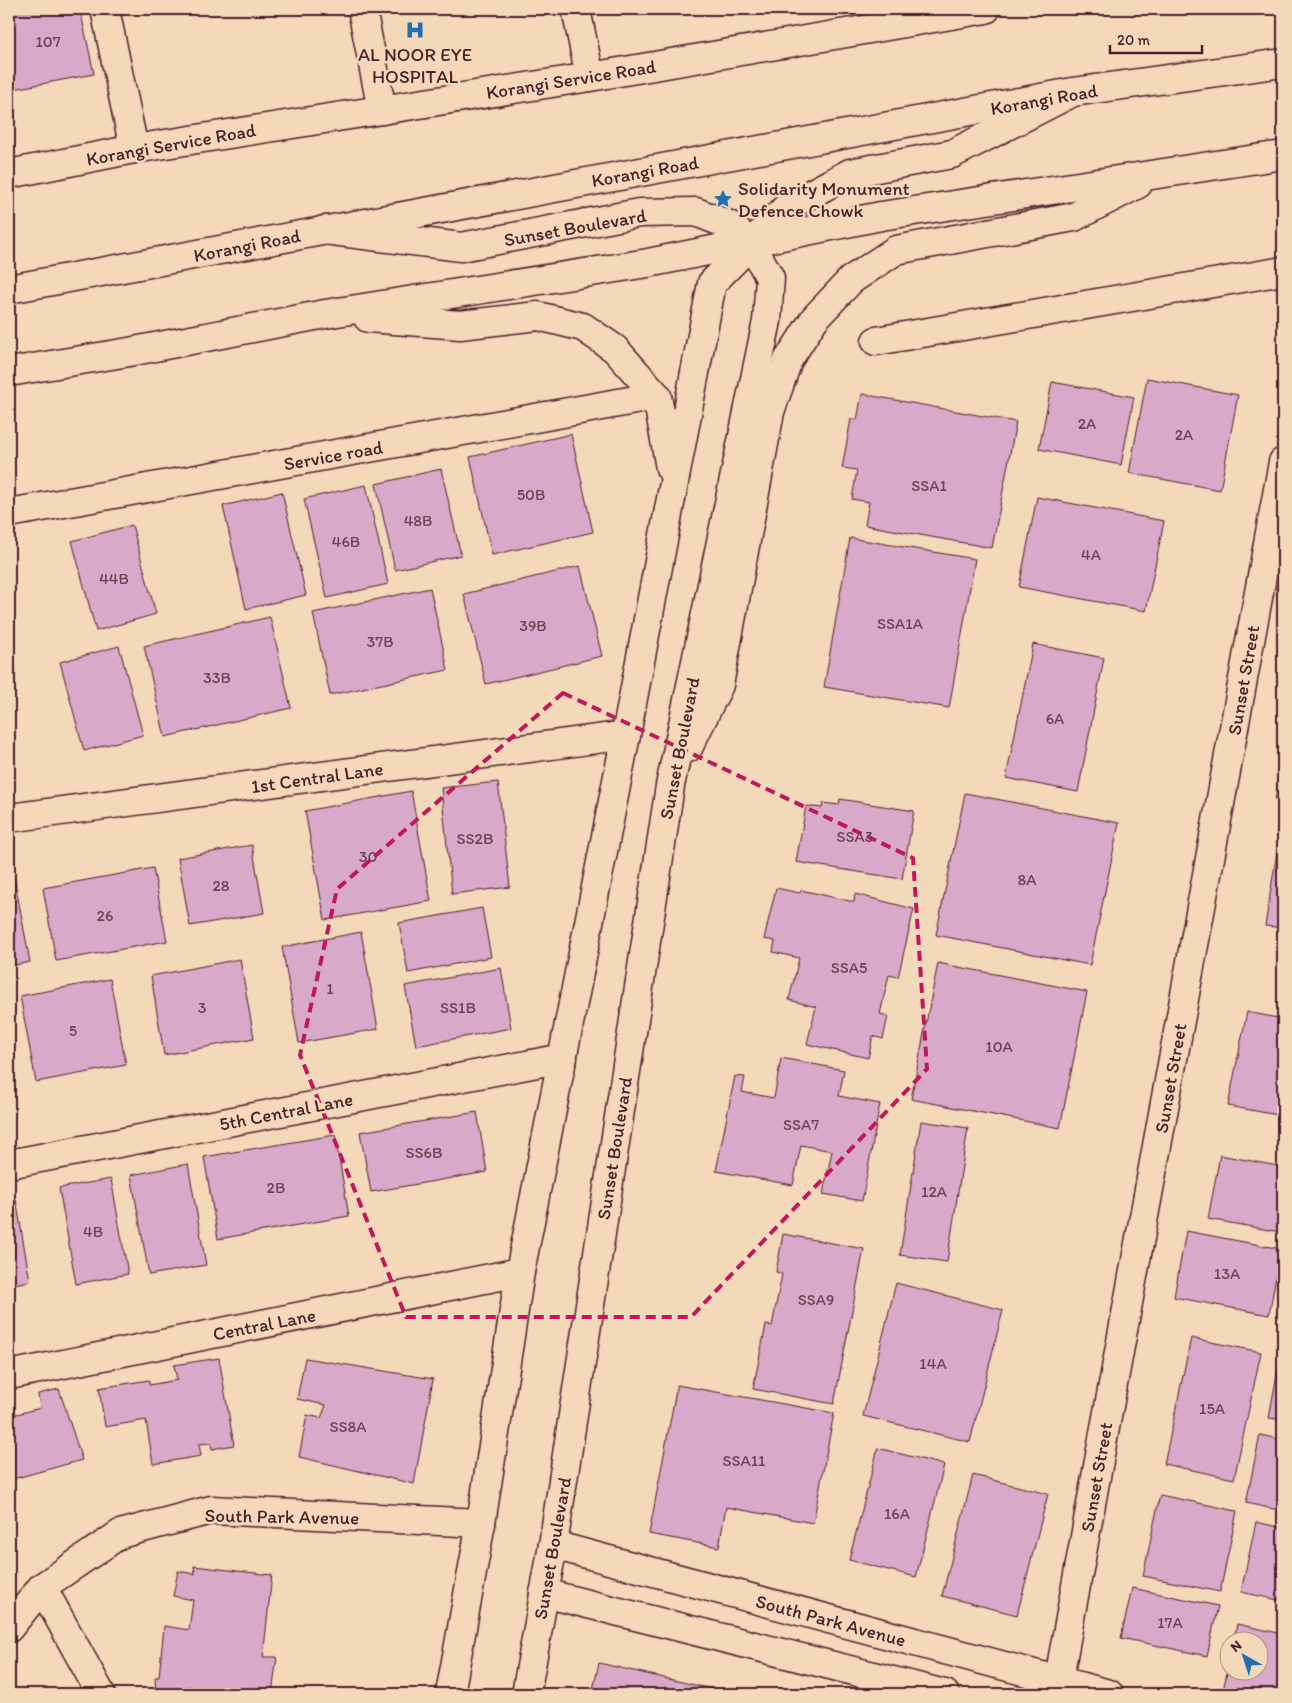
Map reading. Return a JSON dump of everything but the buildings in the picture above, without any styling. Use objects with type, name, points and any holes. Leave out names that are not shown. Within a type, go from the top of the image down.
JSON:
[{"type":"main road","points":[[104,9],[134,149]]},
{"type":"main road","points":[[362,9],[382,110]]},
{"type":"main road","points":[[576,9],[590,77]]},
{"type":"main road","name":"Korangi Service Road","points":[[9,174],[134,149],[590,77],[935,13],[986,9]]},
{"type":"main road","name":"Korangi Road","points":[[9,289],[1074,92],[1283,63]]},
{"type":"main road","points":[[450,1694],[481,1523],[520,1272],[626,735],[706,306],[712,283],[788,206],[850,173],[952,154],[1074,92]]},
{"type":"main road","points":[[9,372],[129,352],[325,314],[648,263],[881,216],[1283,155]]},
{"type":"main road","points":[[670,786],[718,685],[770,412],[788,360],[815,318],[851,280],[896,250],[1074,217],[1159,173]]},
{"type":"main road","name":"Sunset Boulevard","points":[[324,230],[461,247],[640,213],[696,212],[730,225],[751,243],[770,278],[767,321],[670,786],[553,1546],[526,1694]]},
{"type":"main road","points":[[876,341],[1283,271]]},
{"type":"main road","points":[[325,314],[460,326],[538,316],[583,327],[615,349],[657,396],[673,487]]},
{"type":"main road","name":"Service road","points":[[9,513],[657,396]]},
{"type":"main road","name":"Sunset Street","points":[[1057,1688],[1283,462]]},
{"type":"main road","name":"1st Central Lane","points":[[9,818],[626,735]]},
{"type":"main road","name":"5th Central Lane","points":[[9,1164],[562,1058]]},
{"type":"main road","name":"Central Lane","points":[[9,1375],[520,1272]]},
{"type":"main road","name":"South Park Avenue","points":[[9,1628],[42,1587],[120,1534],[211,1510],[481,1523]]},
{"type":"main road","name":"South Park Avenue","points":[[553,1546],[1057,1688],[1109,1694]]},
{"type":"main road","points":[[42,1587],[101,1694]]},
{"type":"main road","points":[[544,1593],[945,1694]]},
{"type":"highlighted area","points":[[563,693],[913,858],[927,1069],[691,1317],[406,1317],[300,1055],[337,889]]},
{"type":"place","name":"AL NOOR EYE HOSPITAL","points":[[415,30]]},
{"type":"place","name":"Solidarity Monument Defence Chowk","points":[[723,199]]}]
